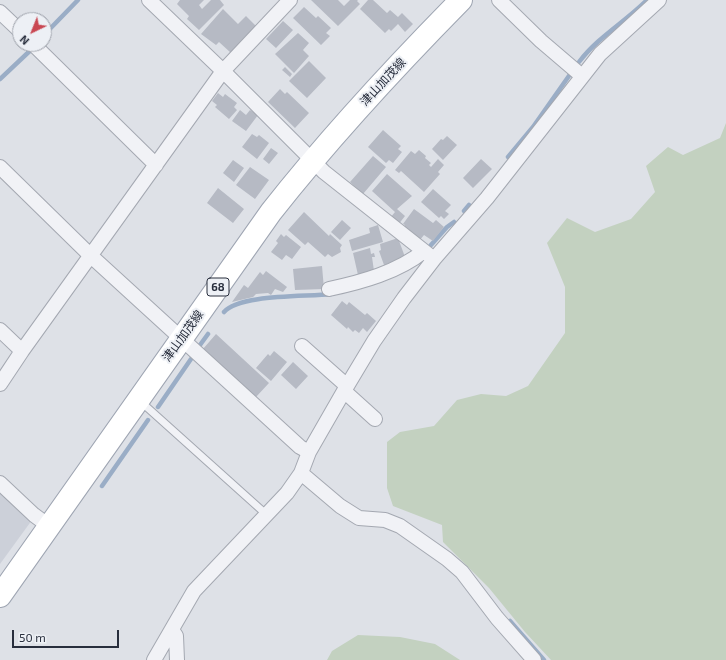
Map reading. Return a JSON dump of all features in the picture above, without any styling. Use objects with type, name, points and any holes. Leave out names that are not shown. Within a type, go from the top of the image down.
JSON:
[{"type":"main road","name":"津山加茂線","points":[[0,596],[137,399],[271,212],[313,159],[382,82],[462,0]]},
{"type":"street","points":[[148,0],[223,71],[313,159],[324,172],[429,255]]},
{"type":"street","points":[[0,384],[22,351],[223,71],[290,0]]},
{"type":"street","points":[[499,0],[541,41],[582,76]]},
{"type":"street","points":[[154,660],[200,585],[287,493],[301,473],[309,452],[345,389],[374,341],[404,298],[429,255],[487,198],[600,54],[659,0]]},
{"type":"street","points":[[0,12],[12,23]]},
{"type":"street","points":[[41,52],[156,165]]},
{"type":"street","points":[[0,166],[91,256],[300,447],[309,452]]},
{"type":"street","points":[[329,288],[353,284],[429,255]]},
{"type":"street","points":[[0,330],[22,351]]},
{"type":"street","points":[[302,346],[375,419]]},
{"type":"street","points":[[301,473],[340,506],[359,518],[385,520],[400,526],[447,559],[462,572],[497,618],[534,660]]},
{"type":"street","points":[[0,483],[34,515],[49,526]]},
{"type":"street","points":[[172,630],[176,636],[177,660]]},
{"type":"lane","points":[[137,399],[146,405],[266,515]]},
{"type":"shaded area","points":[[0,491],[32,520],[0,564]]},
{"type":"green space","points":[[726,123],[726,660],[551,660],[525,632],[489,588],[443,542],[442,525],[393,506],[387,488],[387,442],[400,432],[434,426],[457,400],[481,394],[506,396],[528,386],[565,333],[565,287],[547,243],[567,218],[595,232],[631,219],[655,192],[646,166],[668,147],[683,155],[720,138]]},
{"type":"green space","points":[[358,635],[400,637],[435,644],[460,660],[327,660],[332,651]]},
{"type":"building","points":[[180,0],[204,0],[199,5],[202,9],[211,0],[220,0],[224,5],[199,30],[187,19],[189,16],[177,4]]},
{"type":"building","points":[[311,0],[338,0],[344,6],[350,0],[358,0],[357,1],[360,4],[338,26]]},
{"type":"building","points":[[368,0],[373,0],[387,13],[390,10],[398,17],[402,13],[413,24],[405,32],[398,24],[391,31],[389,29],[385,33],[360,9]]},
{"type":"building","points":[[304,7],[316,18],[318,16],[331,28],[326,33],[330,36],[321,45],[293,18]]},
{"type":"building","points":[[223,9],[238,24],[246,16],[256,26],[231,53],[219,42],[216,45],[201,34]]},
{"type":"building","points":[[283,21],[293,30],[276,48],[266,39]]},
{"type":"building","points":[[298,33],[309,43],[303,50],[309,56],[294,73],[275,54]]},
{"type":"building","points":[[309,61],[326,78],[307,98],[289,81]]},
{"type":"building","points":[[285,67],[292,74],[290,77],[282,70]]},
{"type":"building","points":[[280,89],[285,94],[287,92],[309,113],[295,128],[268,102]]},
{"type":"building","points":[[218,93],[223,97],[225,94],[237,103],[234,107],[237,110],[229,119],[215,107],[217,105],[212,101]]},
{"type":"building","points":[[240,110],[246,115],[250,110],[258,115],[246,131],[232,121]]},
{"type":"building","points":[[383,130],[401,146],[398,149],[402,152],[393,163],[389,160],[386,163],[368,147]]},
{"type":"building","points":[[252,134],[257,137],[259,135],[269,143],[257,159],[242,147]]},
{"type":"building","points":[[447,136],[457,145],[443,160],[432,149],[441,139],[443,140]]},
{"type":"building","points":[[271,148],[278,153],[269,164],[263,159]]},
{"type":"building","points":[[419,150],[431,163],[429,165],[431,167],[438,159],[444,165],[438,172],[440,174],[424,192],[401,171],[399,173],[395,170],[411,151],[415,154]]},
{"type":"building","points":[[373,156],[386,167],[363,194],[350,182]]},
{"type":"building","points":[[481,159],[492,169],[473,188],[463,178]]},
{"type":"building","points":[[233,160],[244,168],[234,182],[223,173]]},
{"type":"building","points":[[250,167],[269,180],[255,199],[236,185]]},
{"type":"building","points":[[387,174],[412,196],[397,209],[405,216],[398,225],[390,218],[395,212],[372,191]]},
{"type":"building","points":[[218,188],[244,209],[233,223],[207,203]]},
{"type":"building","points":[[433,189],[451,205],[445,211],[449,214],[444,219],[441,216],[439,218],[421,202]]},
{"type":"building","points":[[414,209],[433,223],[436,220],[444,227],[433,241],[424,235],[419,241],[403,228],[405,225],[403,224]]},
{"type":"building","points":[[304,212],[329,236],[330,234],[342,245],[340,248],[341,252],[332,257],[328,254],[325,257],[308,242],[305,245],[288,230]]},
{"type":"building","points":[[342,220],[351,228],[340,240],[331,232]]},
{"type":"building","points":[[378,225],[383,242],[352,251],[349,240],[370,233],[369,228]]},
{"type":"building","points":[[281,234],[284,237],[286,235],[301,247],[292,259],[286,255],[282,260],[271,252],[278,243],[276,241]]},
{"type":"building","points":[[398,238],[405,257],[384,265],[379,251],[381,250],[380,244]]},
{"type":"building","points":[[370,248],[371,254],[374,253],[375,257],[372,257],[374,271],[358,275],[353,253]]},
{"type":"building","points":[[322,266],[324,289],[295,290],[293,269]]},
{"type":"building","points":[[266,271],[287,287],[283,292],[275,289],[271,295],[268,293],[256,294],[253,297],[232,302],[244,285],[248,288],[260,272],[263,275]]},
{"type":"building","points":[[342,301],[347,305],[349,302],[365,315],[367,313],[376,321],[367,332],[363,328],[359,333],[355,330],[353,332],[348,327],[347,329],[331,315]]},
{"type":"building","points":[[216,334],[269,383],[256,397],[203,349]]},
{"type":"building","points":[[274,351],[287,362],[271,381],[256,368],[268,354],[270,356]]},
{"type":"building","points":[[293,362],[308,376],[296,389],[281,375]]},
{"type":"waterway","points":[[52,27],[78,0]]},
{"type":"waterway","points":[[579,62],[603,37],[647,0]]},
{"type":"waterway","points":[[0,79],[29,52]]},
{"type":"waterway","points":[[508,157],[533,127],[571,73]]},
{"type":"waterway","points":[[464,211],[469,205]]},
{"type":"waterway","points":[[431,245],[447,227],[454,222]]},
{"type":"waterway","points":[[224,312],[232,306],[258,299],[331,294]]},
{"type":"waterway","points":[[200,345],[208,334]]},
{"type":"waterway","points":[[158,407],[191,359]]},
{"type":"waterway","points":[[102,486],[148,420]]},
{"type":"waterway","points":[[510,621],[544,660]]}]
